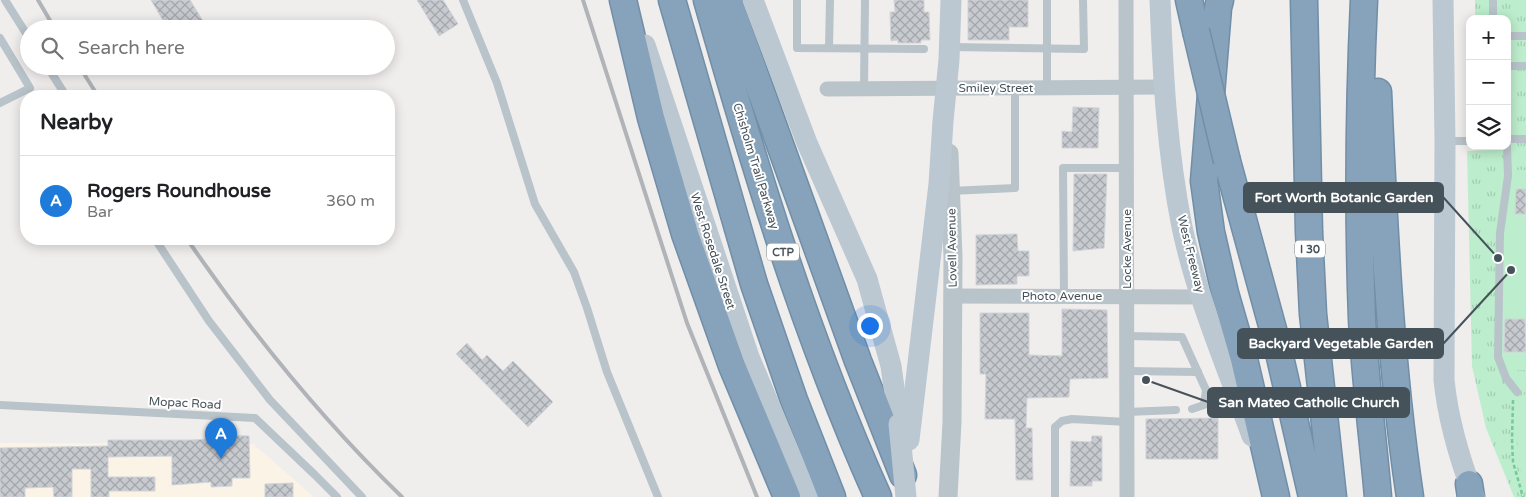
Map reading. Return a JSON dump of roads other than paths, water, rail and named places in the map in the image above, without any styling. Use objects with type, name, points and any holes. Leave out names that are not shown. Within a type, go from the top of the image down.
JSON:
[{"type":"highway","points":[[623,0],[651,118],[685,234],[732,366],[787,497]]},
{"type":"highway","name":"CTP","points":[[672,0],[757,292],[794,400],[832,497]]},
{"type":"highway","name":"Chisholm Trail Parkway","points":[[707,0],[737,106],[786,262],[838,404],[878,497]]},
{"type":"highway","points":[[728,0],[858,360],[912,497]]},
{"type":"highway","points":[[1189,0],[1227,162],[1277,344],[1312,497]]},
{"type":"highway","points":[[1220,0],[1204,181],[1211,232],[1225,293],[1244,359],[1275,497]]},
{"type":"highway","name":"I 30","points":[[1304,0],[1308,232],[1320,382],[1333,497]]},
{"type":"highway","points":[[1364,0],[1361,63],[1360,233],[1362,320],[1378,497]]},
{"type":"highway","points":[[1361,63],[1378,90],[1392,351],[1410,497]]},
{"type":"main road","name":"West Rosedale Street","points":[[630,0],[748,357],[808,497]]},
{"type":"main road","points":[[753,0],[807,143],[867,279],[891,366],[906,497]]},
{"type":"main road","name":"Lovell Avenue","points":[[947,88],[951,0]]},
{"type":"main road","name":"West Freeway","points":[[1160,0],[1168,137],[1183,228],[1202,297],[1275,497]]},
{"type":"main road","points":[[1443,0],[1445,141],[1444,380],[1446,401],[1460,457],[1472,493]]},
{"type":"main road","points":[[906,497],[908,446],[947,88]]},
{"type":"street","name":"Locke Avenue","points":[[1126,0],[1127,497]]},
{"type":"street","name":"Smiley Street","points":[[827,89],[1164,87]]},
{"type":"street","name":"Lovell Avenue","points":[[947,88],[952,296],[952,422],[948,497]]},
{"type":"street","name":"Photo Avenue","points":[[952,296],[1202,297]]},
{"type":"lane","points":[[5,0],[20,24]]},
{"type":"lane","points":[[463,0],[499,89],[534,204],[574,272],[607,372],[658,497]]},
{"type":"lane","points":[[797,0],[797,48],[924,49]]},
{"type":"lane","points":[[829,48],[830,0]]},
{"type":"lane","points":[[864,89],[865,0]]},
{"type":"lane","points":[[1047,0],[1048,88]]},
{"type":"lane","points":[[950,47],[1048,50],[1084,49],[1083,0]]},
{"type":"lane","points":[[1493,0],[1493,15]]},
{"type":"lane","points":[[1511,36],[1526,36]]},
{"type":"lane","points":[[0,38],[20,71]]},
{"type":"lane","points":[[1511,66],[1526,66]]},
{"type":"lane","points":[[22,75],[30,88],[26,90]]},
{"type":"lane","points":[[53,75],[62,90]]},
{"type":"lane","points":[[950,191],[1015,188],[1015,88]]},
{"type":"lane","points":[[0,103],[20,93]]},
{"type":"lane","points":[[1511,139],[1526,138]]},
{"type":"lane","points":[[1445,141],[1466,140]]},
{"type":"lane","points":[[1507,150],[1508,176],[1500,232],[1498,357],[1506,378],[1518,392]]},
{"type":"lane","points":[[1064,296],[1063,168],[1127,168]]},
{"type":"lane","points":[[159,245],[209,321],[270,400],[362,497]]},
{"type":"lane","points":[[1127,336],[1182,336],[1206,390],[1204,405],[1192,409]]},
{"type":"lane","points":[[1127,371],[1198,372]]},
{"type":"lane","name":"Mopac Road","points":[[0,405],[255,418],[315,474],[336,497]]},
{"type":"lane","points":[[1055,497],[1056,427],[1062,421],[1127,417],[1176,410]]},
{"type":"railway","points":[[38,0],[50,20]]},
{"type":"railway","points":[[583,0],[687,323],[757,497]]},
{"type":"railway","points":[[85,75],[94,90]]},
{"type":"railway","points":[[191,245],[236,308],[288,374],[343,437],[402,497]]},
{"type":"place","name":"Fort Worth Botanic Garden","points":[[1498,258]]},
{"type":"place","name":"Backyard Vegetable Garden","points":[[1511,270]]},
{"type":"place","name":"San Mateo Catholic Church","points":[[1146,380]]},
{"type":"place","name":"Rogers Roundhouse","points":[[221,459]]}]
